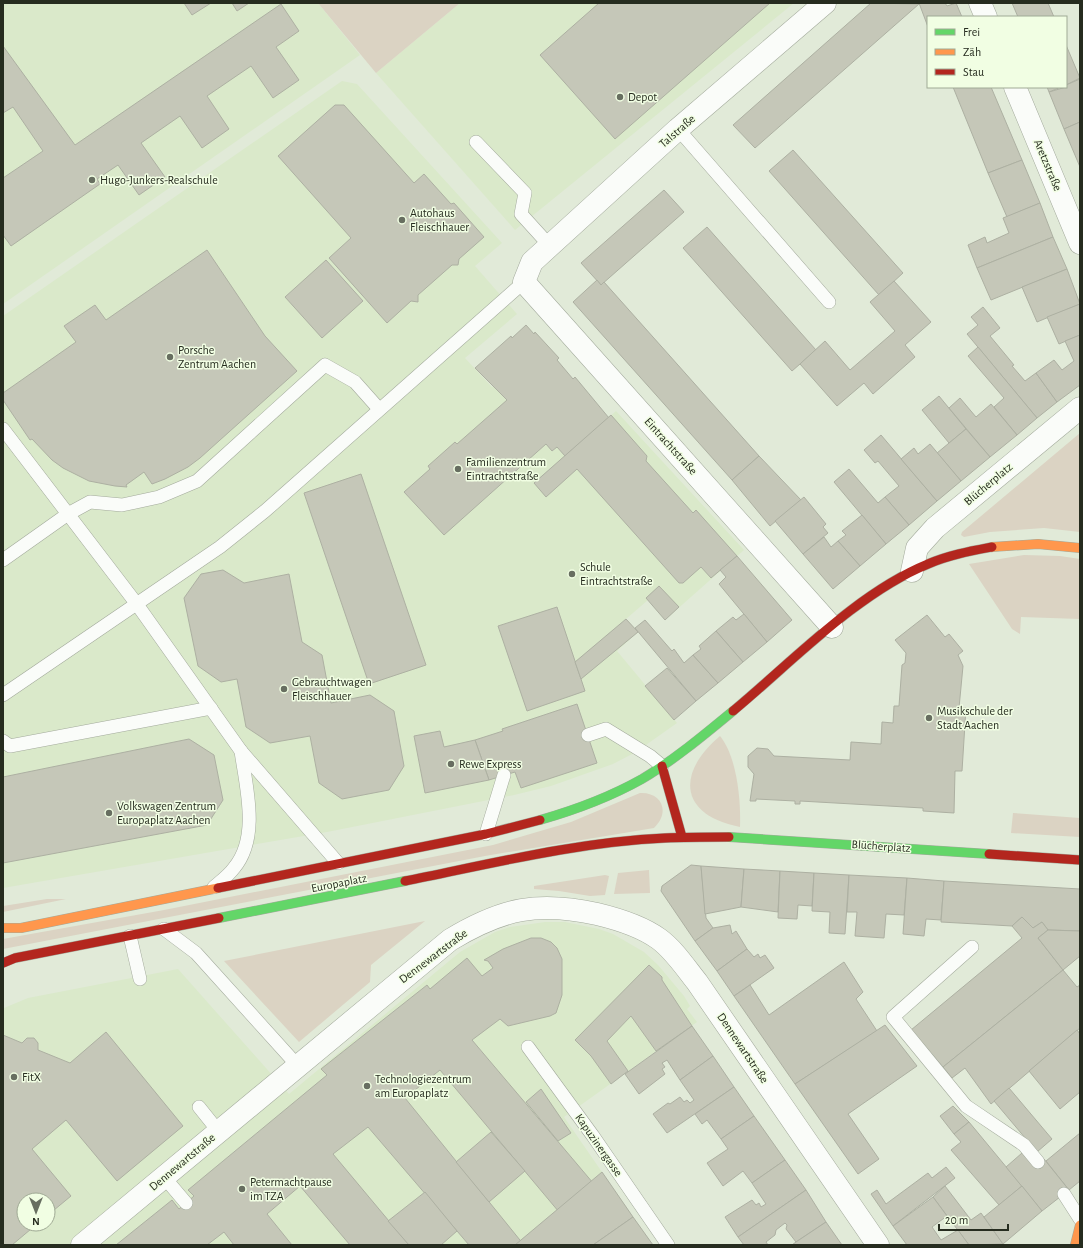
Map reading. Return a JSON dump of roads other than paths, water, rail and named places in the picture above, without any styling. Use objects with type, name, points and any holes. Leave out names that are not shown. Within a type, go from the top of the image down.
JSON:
[{"type":"main road","points":[[682,837],[662,766],[877,592],[912,571],[950,557],[991,548],[1031,544],[1080,548]]},
{"type":"main road","name":"Europaplatz","points":[[3,928],[22,928],[213,888],[486,834],[546,819],[606,798],[662,766]]},
{"type":"main road","name":"Europaplatz","points":[[3,963],[15,958],[541,854],[606,844],[682,837]]},
{"type":"main road","name":"Blücherplatz","points":[[682,837],[748,837],[1080,860]]},
{"type":"main road","points":[[1075,1245],[1080,1225]]},
{"type":"street","name":"Talstraße","points":[[524,282],[532,262],[678,129],[825,3]]},
{"type":"street","points":[[980,3],[986,16]]},
{"type":"street","name":"Aretzstraße","points":[[1015,88],[1080,243]]},
{"type":"street","name":"Eintrachtstraße","points":[[524,282],[832,627]]},
{"type":"street","name":"Blücherplatz","points":[[912,571],[917,548],[935,528],[1080,408]]},
{"type":"street","name":"Dennewartstraße","points":[[82,1245],[219,1132],[297,1065],[450,940],[473,926],[503,914],[542,906],[573,908],[614,918],[628,923],[658,939],[672,951],[698,982],[878,1245]]},
{"type":"lane","points":[[678,129],[829,302]]},
{"type":"lane","points":[[476,142],[525,193],[521,214],[550,246]]},
{"type":"lane","points":[[3,695],[220,547],[265,511],[524,282]]},
{"type":"lane","points":[[3,560],[68,514],[90,502],[122,505],[160,497],[197,481],[325,365],[356,382],[379,409]]},
{"type":"lane","points":[[3,429],[136,603],[241,752],[338,863]]},
{"type":"lane","points":[[3,740],[10,746],[211,708]]},
{"type":"lane","points":[[588,735],[606,729],[650,756],[662,766]]},
{"type":"lane","points":[[213,888],[235,868],[244,852],[249,828],[249,807],[241,752]]},
{"type":"lane","points":[[486,834],[504,775]]},
{"type":"lane","points":[[164,929],[196,953],[297,1065]]},
{"type":"lane","points":[[130,936],[140,979]]},
{"type":"lane","points":[[972,947],[893,1017],[966,1106],[1024,1145],[1038,1162]]},
{"type":"lane","name":"Kapuzinergasse","points":[[528,1047],[593,1136],[668,1245]]},
{"type":"lane","points":[[199,1107],[219,1132]]},
{"type":"lane","points":[[164,1177],[186,1203]]},
{"type":"lane","points":[[1064,1194],[1080,1219]]},
{"type":"place","name":"Depot","points":[[620,97]]},
{"type":"place","name":"Hugo-Junkers-Realschule","points":[[92,180]]},
{"type":"place","name":"Autohaus Fleischhauer","points":[[402,220]]},
{"type":"place","name":"Porsche Zentrum Aachen","points":[[170,357]]},
{"type":"place","name":"Familienzentrum Eintrachtstraße","points":[[458,469]]},
{"type":"place","name":"Schule Eintrachtstraße","points":[[572,574]]},
{"type":"place","name":"Gebrauchtwagen Fleischhauer","points":[[284,689]]},
{"type":"place","name":"Musikschule der Stadt Aachen","points":[[929,718]]},
{"type":"place","name":"Rewe Express","points":[[451,764]]},
{"type":"place","name":"Volkswagen Zentrum Europaplatz Aachen","points":[[109,813]]},
{"type":"place","name":"FitX","points":[[14,1077]]},
{"type":"place","name":"Technologiezentrum am Europaplatz","points":[[367,1086]]},
{"type":"place","name":"Petermachtpause im TZA","points":[[242,1189]]}]
